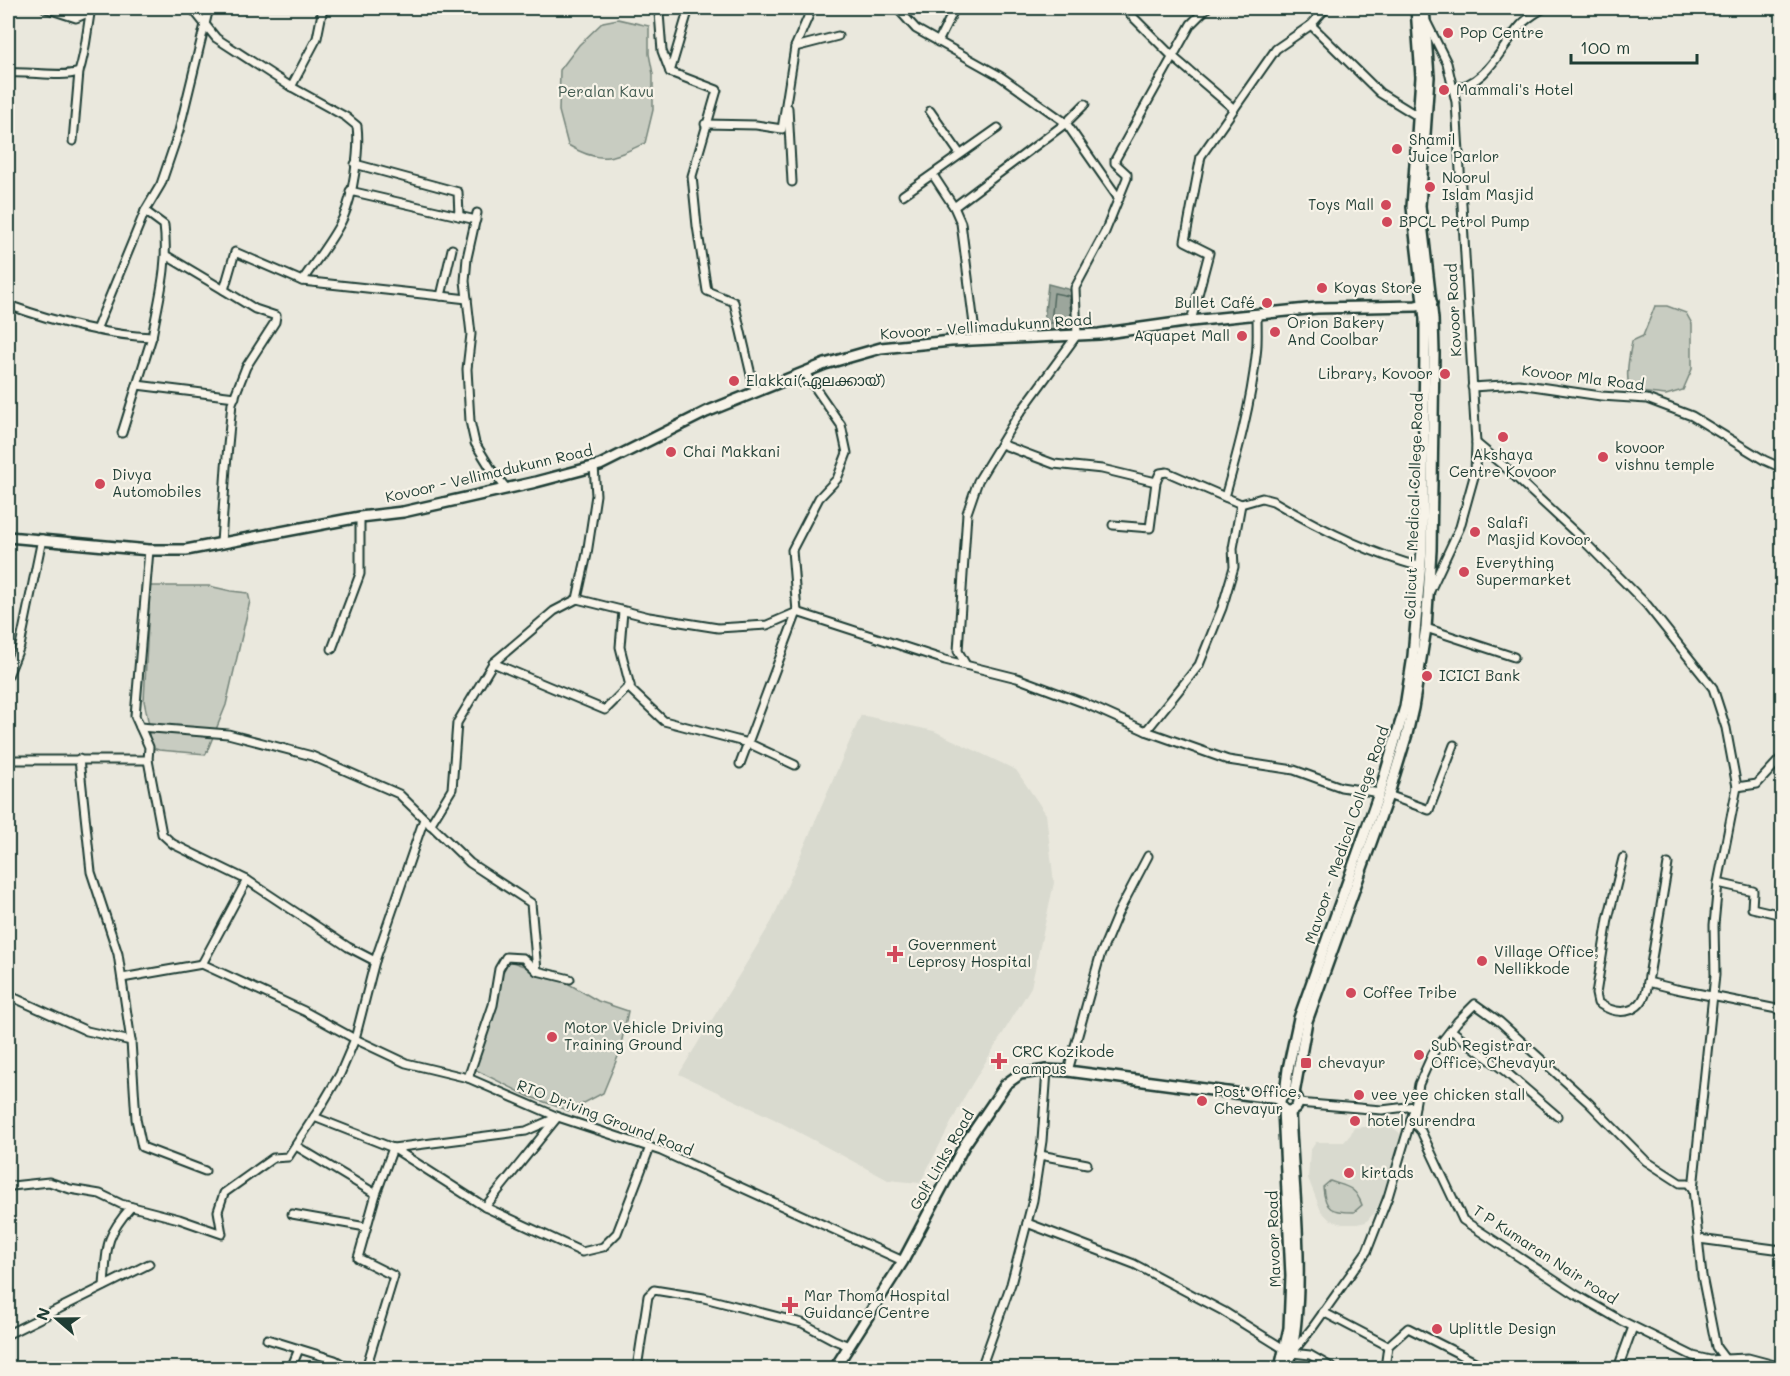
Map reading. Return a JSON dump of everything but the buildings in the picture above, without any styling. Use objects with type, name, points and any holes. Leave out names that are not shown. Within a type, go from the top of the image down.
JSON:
[{"type":"main road","points":[[1422,260],[1420,206],[1429,77],[1424,8]]},
{"type":"main road","name":"Mavoor - Medical College Road","points":[[1288,1102],[1288,1069],[1299,1018],[1384,794],[1405,707],[1423,608],[1421,567],[1427,304],[1412,207],[1421,77],[1416,11]]},
{"type":"main road","name":"Kovoor - Vellimadukunn Road","points":[[8,537],[149,550],[186,550],[360,517],[403,512],[600,465],[706,412],[825,363],[881,348],[976,340],[1099,334],[1191,321],[1317,308],[1427,304]]},
{"type":"main road","name":"Calicut - Medical College Road","points":[[1384,794],[1413,708],[1426,628],[1423,608],[1428,596],[1431,550],[1434,353],[1427,304]]},
{"type":"main road","name":"Golf Links Road","points":[[835,1368],[903,1260],[965,1144],[1006,1084],[1020,1074],[1047,1070],[1068,1071],[1288,1102]]},
{"type":"main road","name":"Mavoor Road","points":[[1288,1102],[1291,1276],[1288,1368]]},
{"type":"main road","name":"Mavoor Road","points":[[1280,1368],[1288,1351]]},
{"type":"street","points":[[45,8],[76,18],[91,10]]},
{"type":"street","points":[[192,8],[216,38],[291,87],[346,117],[357,126],[355,164],[343,218],[302,281]]},
{"type":"street","points":[[96,330],[144,211],[161,184],[179,131],[209,8]]},
{"type":"street","points":[[291,87],[316,38],[323,8]]},
{"type":"street","points":[[656,8],[659,13],[662,51],[670,72],[717,90],[705,124],[692,176],[703,273],[707,291],[734,302],[755,392]]},
{"type":"street","points":[[670,72],[689,8]]},
{"type":"street","points":[[705,124],[756,125],[782,129],[795,47],[812,8]]},
{"type":"street","points":[[897,8],[916,29],[1000,76],[1066,123],[1119,199]]},
{"type":"street","points":[[938,42],[956,8]]},
{"type":"street","points":[[1124,8],[1172,56],[1234,109]]},
{"type":"street","points":[[966,665],[958,651],[967,513],[978,481],[1017,417],[1077,335],[1075,288],[1106,232],[1126,174],[1115,163],[1115,160],[1191,24],[1207,8]]},
{"type":"street","points":[[1191,321],[1209,253],[1185,241],[1201,156],[1276,49],[1311,25],[1326,8]]},
{"type":"street","points":[[1453,88],[1465,87],[1484,74],[1522,24],[1544,8]]},
{"type":"street","points":[[73,141],[79,72],[85,54],[86,33],[91,10]]},
{"type":"street","points":[[1416,11],[1425,20]]},
{"type":"street","name":"Kovoor Road","points":[[1425,20],[1447,63],[1456,102],[1476,443],[1475,473],[1460,527],[1428,596]]},
{"type":"street","points":[[1311,25],[1380,93],[1419,117]]},
{"type":"street","points":[[795,47],[838,36]]},
{"type":"street","points":[[8,73],[43,72],[67,75],[79,72]]},
{"type":"street","points":[[788,100],[792,182]]},
{"type":"street","points":[[954,207],[1066,123],[1085,104]]},
{"type":"street","points":[[930,111],[960,154]]},
{"type":"street","points":[[903,195],[998,128]]},
{"type":"street","points":[[355,164],[458,192],[459,216]]},
{"type":"street","points":[[933,175],[962,223],[976,340]]},
{"type":"street","points":[[350,191],[459,216],[477,217],[465,280],[471,334],[467,369],[470,421],[475,443],[506,488]]},
{"type":"street","points":[[122,433],[152,337],[167,256],[164,225],[144,211]]},
{"type":"street","points":[[441,296],[452,249]]},
{"type":"street","points":[[224,290],[235,252],[302,281],[467,299]]},
{"type":"street","points":[[167,256],[255,309],[276,316],[275,322],[246,367],[234,397],[226,466],[221,543]]},
{"type":"street","points":[[8,306],[122,336],[152,337]]},
{"type":"street","points":[[1225,497],[1252,384],[1257,354],[1257,314]]},
{"type":"street","points":[[740,764],[796,612],[792,550],[819,498],[837,479],[847,453],[841,425],[805,373]]},
{"type":"street","name":"Kovoor Mla Road","points":[[1472,387],[1519,384],[1601,396],[1647,399],[1692,416],[1764,460],[1782,468]]},
{"type":"street","points":[[137,385],[234,397]]},
{"type":"street","points":[[1476,443],[1578,535],[1647,605],[1713,688],[1726,728],[1737,787],[1718,883],[1714,925],[1715,975],[1694,1189],[1702,1276],[1716,1347],[1729,1368]]},
{"type":"street","points":[[1001,444],[1054,464],[1102,470],[1156,482]]},
{"type":"street","points":[[577,599],[596,495],[594,466]]},
{"type":"street","points":[[1113,525],[1140,525],[1150,528],[1156,482],[1160,473],[1167,472],[1241,504],[1262,498],[1273,501],[1356,545],[1421,567]]},
{"type":"street","points":[[1146,731],[1199,665],[1222,609],[1234,567],[1233,548],[1241,504]]},
{"type":"street","points":[[332,650],[360,574],[360,517]]},
{"type":"street","points":[[8,676],[20,646],[42,539]]},
{"type":"street","points":[[149,550],[135,716],[149,747],[148,760],[162,834],[173,844],[248,880],[348,947],[375,961]]},
{"type":"street","points":[[430,825],[452,789],[457,723],[493,663],[554,611],[577,599],[649,617],[718,628],[767,625],[796,612],[966,665],[1017,678],[1056,692],[1146,731],[1228,760],[1294,770],[1341,787],[1384,794],[1429,810],[1454,745]]},
{"type":"street","points":[[623,611],[620,647],[631,690],[664,721],[748,743],[795,765]]},
{"type":"street","points":[[1426,628],[1514,657]]},
{"type":"street","points":[[493,663],[605,710],[630,685]]},
{"type":"street","points":[[140,727],[228,734],[312,756],[399,794],[470,863],[531,903],[537,971]]},
{"type":"street","points":[[1737,787],[1756,784],[1782,757]]},
{"type":"street","points":[[79,759],[91,872],[118,954],[122,978],[131,1041],[136,1119],[142,1147],[205,1171]]},
{"type":"street","points":[[16,760],[148,760]]},
{"type":"street","points":[[8,1185],[49,1182],[70,1189],[100,1194],[121,1204],[179,1219],[222,1234],[218,1211],[224,1193],[273,1158],[288,1157],[340,1074],[355,1039],[375,961],[424,819]]},
{"type":"street","points":[[1068,1071],[1101,956],[1118,913],[1148,856]]},
{"type":"street","points":[[1623,858],[1608,919],[1596,994],[1598,1003],[1617,1011],[1630,1011],[1639,1007],[1645,997],[1668,864]]},
{"type":"street","points":[[122,978],[202,963],[248,880]]},
{"type":"street","points":[[1718,883],[1753,891],[1752,908],[1782,915]]},
{"type":"street","points":[[468,1078],[494,1005],[499,969],[506,957],[523,958],[537,971],[570,979]]},
{"type":"street","name":"RTO Driving Ground Road","points":[[202,963],[296,1007],[405,1063],[468,1078],[558,1117],[650,1147],[903,1260]]},
{"type":"street","points":[[1648,982],[1782,1010]]},
{"type":"street","points":[[8,994],[87,1031],[131,1041]]},
{"type":"street","points":[[1288,1351],[1323,1312],[1366,1251],[1388,1197],[1415,1106],[1419,1084],[1433,1053],[1475,1004],[1500,1022],[1589,1103],[1646,1161],[1680,1183],[1688,1183],[1694,1189]]},
{"type":"street","points":[[1451,1030],[1506,1072],[1557,1116]]},
{"type":"street","points":[[981,1368],[1011,1284],[1033,1200],[1040,1155],[1047,1070]]},
{"type":"street","points":[[1288,1102],[1382,1110],[1415,1106]]},
{"type":"street","name":"T P Kumaran Nair road","points":[[1415,1106],[1413,1122],[1421,1131],[1463,1221],[1575,1294],[1693,1356],[1710,1360],[1748,1358],[1782,1367]]},
{"type":"street","points":[[314,1117],[393,1148],[485,1207],[582,1252],[603,1247],[617,1233],[650,1147]]},
{"type":"street","points":[[393,1148],[526,1131],[558,1117]]},
{"type":"street","points":[[485,1207],[558,1117]]},
{"type":"street","points":[[296,1146],[376,1194]]},
{"type":"street","points":[[366,1368],[394,1276],[358,1258],[376,1194],[393,1148]]},
{"type":"street","points":[[1040,1155],[1087,1164]]},
{"type":"street","points":[[104,1286],[107,1244],[114,1226],[131,1207]]},
{"type":"street","points":[[292,1214],[366,1227]]},
{"type":"street","points":[[1027,1222],[1134,1264],[1223,1311],[1288,1351],[1310,1355],[1332,1368]]},
{"type":"street","points":[[1699,1239],[1782,1250]]},
{"type":"street","points":[[8,1334],[149,1264]]},
{"type":"street","points":[[637,1368],[648,1296],[654,1290],[704,1298],[802,1323],[849,1346]]},
{"type":"street","points":[[1323,1312],[1388,1346]]},
{"type":"street","points":[[1618,1368],[1634,1327]]},
{"type":"street","points":[[1385,1368],[1388,1346],[1408,1328],[1486,1368]]},
{"type":"street","points":[[267,1339],[335,1360],[348,1368]]},
{"type":"street","points":[[291,1368],[299,1349]]},
{"type":"shaded area","name":"Government Leprosy Hospital","points":[[861,715],[934,731],[1016,770],[1046,814],[1054,883],[1031,987],[966,1094],[920,1183],[888,1180],[774,1119],[679,1074],[772,921]]},
{"type":"shaded area","name":"kirtads","points":[[1384,1125],[1392,1127],[1401,1134],[1383,1196],[1374,1213],[1366,1222],[1357,1224],[1342,1224],[1329,1219],[1321,1211],[1308,1178],[1310,1151],[1316,1142],[1344,1142],[1353,1128]]},
{"type":"green space","name":"Peralan Kavu","points":[[618,19],[649,26],[653,110],[645,143],[615,155],[598,157],[568,145],[559,111],[560,70],[579,45],[603,22]]},
{"type":"green space","points":[[1655,306],[1667,306],[1686,313],[1692,324],[1692,369],[1683,390],[1666,395],[1630,391],[1628,378],[1632,341],[1643,336]]},
{"type":"green space","points":[[150,586],[209,586],[248,593],[250,601],[226,705],[206,754],[149,747],[149,725],[144,701]]},
{"type":"green space","name":"Motor Vehicle Driving Training Ground","points":[[506,960],[557,977],[598,1001],[628,1011],[619,1054],[603,1093],[569,1111],[528,1096],[472,1068]]},
{"type":"green space","points":[[1330,1181],[1353,1191],[1362,1205],[1354,1212],[1331,1208],[1326,1201],[1323,1187]]},
{"type":"water","points":[[1048,284],[1075,291],[1078,327],[1043,331]]},
{"type":"place","name":"Pop Centre","points":[[1448,33]]},
{"type":"place","name":"Mammali's Hotel","points":[[1444,90]]},
{"type":"place","name":"Shamil Juice Parlor","points":[[1397,149]]},
{"type":"place","name":"Noorul Islam Masjid","points":[[1430,187]]},
{"type":"place","name":"Toys Mall","points":[[1386,205]]},
{"type":"place","name":"BPCL Petrol Pump","points":[[1387,222]]},
{"type":"place","name":"Koyas Store","points":[[1322,288]]},
{"type":"place","name":"Bullet Café","points":[[1267,303]]},
{"type":"place","name":"Orion Bakery And Coolbar","points":[[1275,332]]},
{"type":"place","name":"Aquapet Mall","points":[[1242,336]]},
{"type":"place","name":"Library, Kovoor","points":[[1445,374]]},
{"type":"place","name":"Elakkai(ഏലക്കായ്)","points":[[734,381]]},
{"type":"place","name":"Akshaya Centre Kovoor","points":[[1503,437]]},
{"type":"place","name":"Chai Makkani","points":[[671,452]]},
{"type":"place","name":"kovoor vishnu temple","points":[[1603,457]]},
{"type":"place","name":"Divya Automobiles","points":[[100,484]]},
{"type":"place","name":"Salafi Masjid Kovoor","points":[[1475,532]]},
{"type":"place","name":"Everything Supermarket","points":[[1464,572]]},
{"type":"place","name":"ICICI Bank","points":[[1427,676]]},
{"type":"place","name":"Government Leprosy Hospital","points":[[895,954]]},
{"type":"place","name":"Village Office, Nellikkode","points":[[1482,961]]},
{"type":"place","name":"Coffee Tribe","points":[[1351,993]]},
{"type":"place","name":"Motor Vehicle Driving Training Ground","points":[[552,1037]]},
{"type":"place","name":"Sub Registrar Office, Chevayur","points":[[1419,1055]]},
{"type":"place","name":"CRC Kozikode campus","points":[[999,1061]]},
{"type":"place","name":"chevayur","points":[[1306,1063]]},
{"type":"place","name":"vee yee chicken stall","points":[[1359,1095]]},
{"type":"place","name":"Post Office, Chevayur","points":[[1202,1101]]},
{"type":"place","name":"hotel surendra","points":[[1355,1121]]},
{"type":"place","name":"kirtads","points":[[1349,1173]]},
{"type":"place","name":"Mar Thoma Hospital Guidance Centre","points":[[790,1305]]},
{"type":"place","name":"Uplittle Design","points":[[1437,1329]]}]
